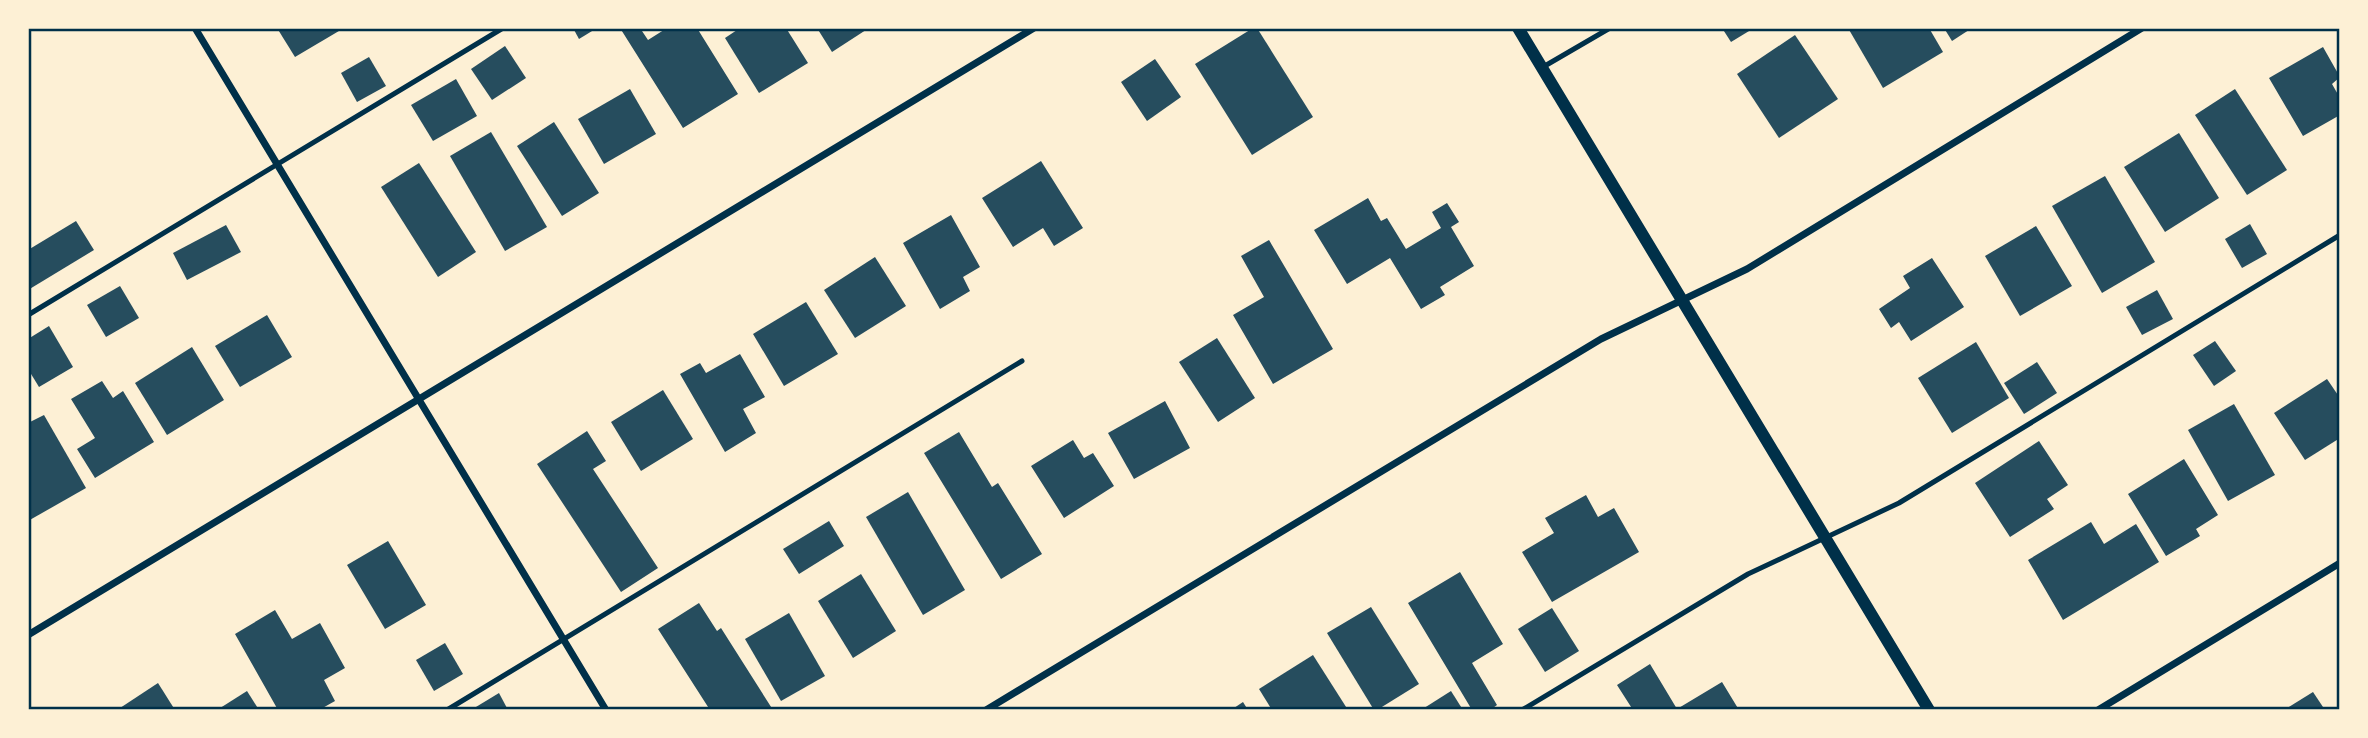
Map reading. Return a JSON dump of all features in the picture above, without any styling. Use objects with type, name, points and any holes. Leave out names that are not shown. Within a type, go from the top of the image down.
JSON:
[{"type":"street","points":[[195,28],[606,710]]},
{"type":"street","points":[[28,635],[1034,28]]},
{"type":"street","points":[[1518,28],[1929,710]]},
{"type":"street","points":[[986,710],[1601,339],[1747,269],[2142,28]]},
{"type":"street","points":[[2098,710],[2340,563]]},
{"type":"lane","points":[[28,315],[503,28]]},
{"type":"lane","points":[[1542,68],[1609,28]]},
{"type":"lane","points":[[1522,710],[1748,574],[1899,503],[2340,235]]},
{"type":"lane","points":[[447,710],[1022,361]]},
{"type":"building","points":[[277,28],[344,28],[295,57]]},
{"type":"building","points":[[573,28],[597,28],[579,39]]},
{"type":"building","points":[[620,28],[640,28],[648,40],[667,28],[697,28],[738,94],[683,128]]},
{"type":"building","points":[[740,28],[786,28],[808,63],[759,93],[725,38]]},
{"type":"building","points":[[817,28],[869,28],[832,52]]},
{"type":"building","points":[[1257,28],[1313,117],[1252,155],[1195,64]]},
{"type":"building","points":[[1722,28],[1754,28],[1731,42]]},
{"type":"building","points":[[1848,28],[1929,28],[1943,52],[1883,88]]},
{"type":"building","points":[[1944,28],[1972,28],[1952,41]]},
{"type":"building","points":[[1795,35],[1838,99],[1779,138],[1737,74]]},
{"type":"building","points":[[505,46],[526,78],[492,100],[471,69]]},
{"type":"building","points":[[2323,47],[2340,77],[2332,84],[2340,98],[2340,115],[2303,136],[2269,78]]},
{"type":"building","points":[[369,57],[386,86],[357,102],[341,73]]},
{"type":"building","points":[[1155,59],[1181,97],[1147,121],[1121,82]]},
{"type":"building","points":[[456,79],[477,116],[433,141],[411,105]]},
{"type":"building","points":[[630,89],[656,134],[604,164],[578,119]]},
{"type":"building","points":[[2235,89],[2287,170],[2247,195],[2195,115]]},
{"type":"building","points":[[554,122],[599,193],[562,216],[517,146]]},
{"type":"building","points":[[491,132],[547,227],[505,251],[450,156]]},
{"type":"building","points":[[2179,133],[2219,198],[2165,232],[2124,167]]},
{"type":"building","points":[[1041,161],[1083,228],[1054,246],[1043,228],[1013,247],[982,198]]},
{"type":"building","points":[[419,163],[476,252],[438,277],[381,187]]},
{"type":"building","points":[[2105,176],[2155,262],[2102,293],[2052,206]]},
{"type":"building","points":[[1368,198],[1381,221],[1387,218],[1406,249],[1441,228],[1432,212],[1447,203],[1459,222],[1451,227],[1474,266],[1440,287],[1445,295],[1421,309],[1390,258],[1347,284],[1314,230]]},
{"type":"building","points":[[951,215],[980,267],[963,277],[970,291],[940,309],[903,243]]},
{"type":"building","points":[[76,221],[94,250],[28,290],[28,250]]},
{"type":"building","points":[[2250,224],[2267,254],[2242,268],[2225,239]]},
{"type":"building","points":[[226,225],[241,252],[187,280],[173,253]]},
{"type":"building","points":[[2036,226],[2072,286],[2020,316],[1985,256]]},
{"type":"building","points":[[1269,240],[1333,349],[1273,384],[1233,315],[1264,297],[1241,256]]},
{"type":"building","points":[[875,257],[906,306],[855,338],[824,290]]},
{"type":"building","points":[[1932,258],[1964,307],[1911,341],[1899,322],[1891,328],[1879,309],[1910,288],[1903,276]]},
{"type":"building","points":[[120,286],[139,318],[106,337],[87,305]]},
{"type":"building","points":[[2157,290],[2173,319],[2142,335],[2126,307]]},
{"type":"building","points":[[806,302],[838,354],[784,386],[753,334]]},
{"type":"building","points":[[267,315],[292,357],[240,387],[215,346]]},
{"type":"building","points":[[49,326],[73,367],[39,387],[28,369],[28,339]]},
{"type":"building","points":[[1217,338],[1255,398],[1218,422],[1179,362]]},
{"type":"building","points":[[2215,341],[2236,371],[2214,386],[2193,355]]},
{"type":"building","points":[[1976,342],[2009,398],[1952,433],[1918,378]]},
{"type":"building","points":[[192,347],[224,400],[167,435],[135,383]]},
{"type":"building","points":[[740,354],[765,397],[743,409],[756,433],[725,452],[680,374],[700,363],[706,373]]},
{"type":"building","points":[[2037,362],[2057,393],[2024,414],[2004,383]]},
{"type":"building","points":[[2327,379],[2340,398],[2340,438],[2305,460],[2274,413]]},
{"type":"building","points":[[102,381],[113,398],[123,391],[154,442],[95,478],[77,449],[95,438],[71,399]]},
{"type":"building","points":[[663,390],[693,439],[641,471],[611,422]]},
{"type":"building","points":[[1165,401],[1190,448],[1134,479],[1108,433]]},
{"type":"building","points":[[2234,404],[2275,475],[2228,501],[2188,430]]},
{"type":"building","points":[[44,415],[86,488],[28,521],[28,423]]},
{"type":"building","points":[[587,431],[606,461],[593,469],[658,568],[621,592],[537,464]]},
{"type":"building","points":[[959,432],[992,487],[998,483],[1042,554],[1001,579],[924,453]]},
{"type":"building","points":[[1073,440],[1084,458],[1093,453],[1114,486],[1064,518],[1031,466]]},
{"type":"building","points":[[2039,441],[2068,485],[2047,499],[2054,509],[2010,537],[1975,483]]},
{"type":"building","points":[[2184,459],[2218,515],[2196,529],[2200,536],[2166,556],[2128,494]]},
{"type":"building","points":[[908,492],[965,590],[923,615],[866,517]]},
{"type":"building","points":[[1586,495],[1598,517],[1614,508],[1639,552],[1552,602],[1522,552],[1554,533],[1545,518]]},
{"type":"building","points":[[829,521],[844,546],[799,574],[783,549]]},
{"type":"building","points":[[2091,522],[2104,544],[2136,524],[2159,562],[2063,620],[2028,560]]},
{"type":"building","points":[[388,541],[426,605],[385,629],[347,565]]},
{"type":"building","points":[[1460,572],[1503,644],[1472,663],[1497,705],[1490,710],[1472,710],[1408,603]]},
{"type":"building","points":[[861,574],[896,631],[853,658],[818,601]]},
{"type":"building","points":[[699,603],[717,631],[721,628],[773,710],[710,710],[658,629]]},
{"type":"building","points":[[1371,607],[1419,684],[1377,710],[1374,710],[1327,633]]},
{"type":"building","points":[[1552,608],[1579,651],[1545,672],[1518,629]]},
{"type":"building","points":[[275,610],[292,639],[320,623],[345,668],[324,680],[335,701],[319,710],[278,710],[235,634]]},
{"type":"building","points":[[789,613],[825,676],[781,701],[745,639]]},
{"type":"building","points":[[445,643],[463,674],[434,691],[416,660]]},
{"type":"building","points":[[1313,655],[1348,710],[1272,710],[1259,689]]},
{"type":"building","points":[[1650,664],[1677,709],[1722,682],[1739,710],[1633,710],[1617,685]]},
{"type":"building","points":[[158,683],[175,710],[117,710]]},
{"type":"building","points":[[247,691],[259,710],[217,710]]},
{"type":"building","points":[[1451,691],[1463,710],[1421,710]]},
{"type":"building","points":[[2313,692],[2325,710],[2284,710]]},
{"type":"building","points":[[499,693],[508,710],[471,710]]},
{"type":"building","points":[[1243,702],[1248,710],[1231,710]]}]
